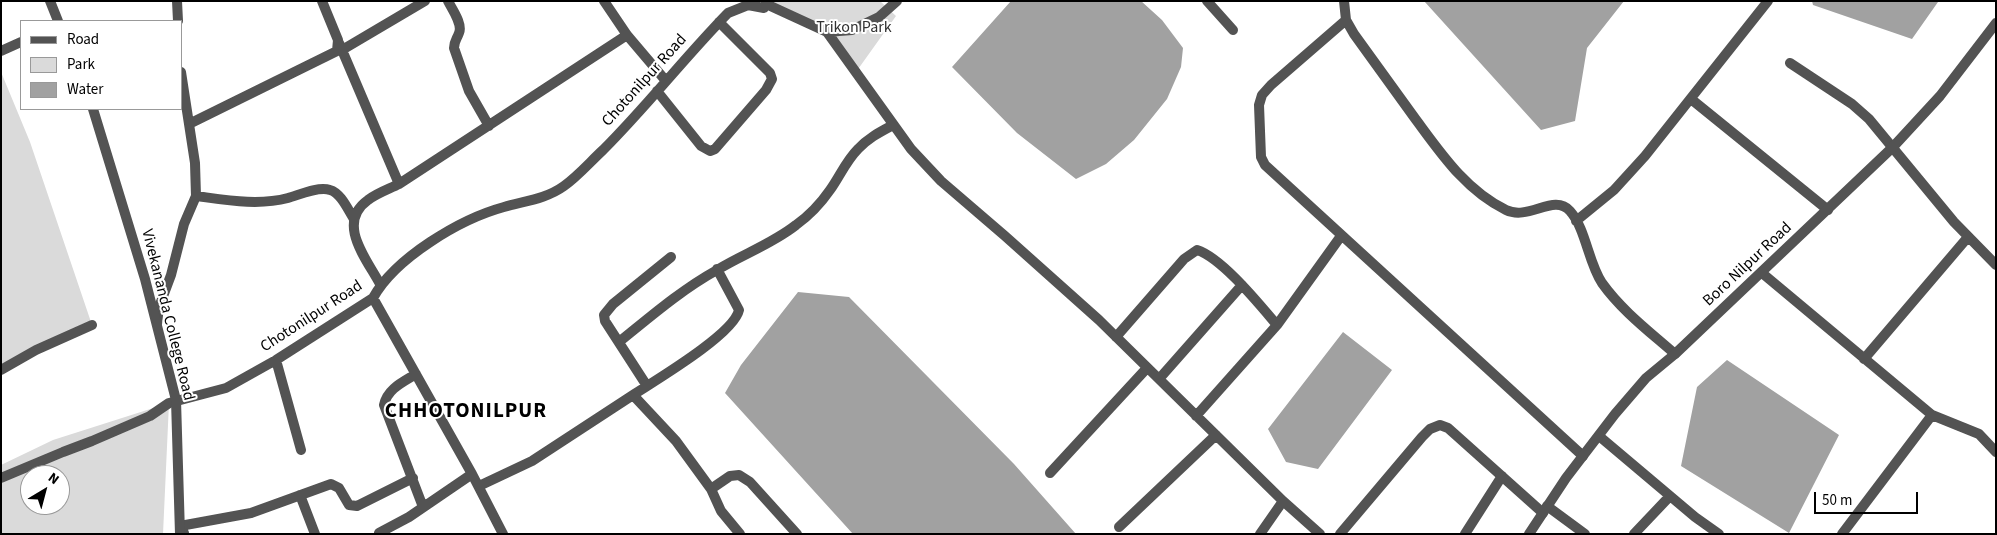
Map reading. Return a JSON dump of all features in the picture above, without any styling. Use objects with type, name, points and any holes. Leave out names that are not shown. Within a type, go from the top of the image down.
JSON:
[{"type":"street","points":[[50,1],[58,20]]},
{"type":"street","points":[[177,1],[178,20]]},
{"type":"street","points":[[322,1],[399,184]]},
{"type":"street","points":[[189,124],[333,54],[340,45],[425,1]]},
{"type":"street","points":[[448,1],[460,25],[454,48],[469,91],[489,126]]},
{"type":"street","points":[[604,1],[627,35],[666,81]]},
{"type":"street","name":"Chotonilpur Road","points":[[1,478],[92,442],[150,416],[176,400],[226,388],[276,360],[373,298],[380,284],[425,246],[464,221],[503,207],[533,201],[564,186],[623,129],[728,13],[748,5],[766,4],[827,32],[852,30],[879,17],[897,1]]},
{"type":"street","points":[[1207,1],[1233,30]]},
{"type":"street","points":[[1344,1],[1346,20],[1378,68],[1449,164],[1478,194],[1508,211],[1529,213],[1550,204],[1560,204],[1569,210],[1576,220],[1602,282],[1624,310],[1675,354]]},
{"type":"street","points":[[1576,220],[1614,190],[1645,156],[1768,1]]},
{"type":"street","points":[[1346,20],[1262,95],[1258,105],[1261,156],[1265,165],[1583,456]]},
{"type":"street","points":[[657,91],[702,146],[710,151],[715,149],[766,90],[772,79],[770,73],[719,22]]},
{"type":"street","name":"Boro Nilpur Road","points":[[1529,534],[1583,456],[1646,378],[1675,354],[1762,273],[1894,147],[1940,96],[1996,23]]},
{"type":"street","points":[[827,32],[892,125],[911,149],[941,181],[1005,236],[1116,337],[1283,501],[1320,534]]},
{"type":"street","points":[[380,284],[355,238],[352,225],[356,213],[368,200],[399,184],[627,35]]},
{"type":"street","points":[[1,51],[20,42]]},
{"type":"street","points":[[1790,64],[1852,104],[1869,119],[1968,237],[1996,265]]},
{"type":"street","points":[[157,325],[159,307],[171,275],[184,224],[196,196],[194,163],[182,78]]},
{"type":"street","points":[[1691,98],[1828,210]]},
{"type":"street","name":"Vivekananda College Road","points":[[93,110],[137,252],[176,400],[182,531]]},
{"type":"street","points":[[619,342],[675,298],[717,269],[772,241],[796,226],[815,209],[858,149],[872,136],[892,125]]},
{"type":"street","points":[[196,196],[255,202],[279,200],[321,189],[329,190],[343,202],[354,219]]},
{"type":"street","points":[[1196,416],[1277,325],[1341,236]]},
{"type":"street","points":[[1864,359],[1968,237]]},
{"type":"street","points":[[1116,337],[1191,253],[1197,250],[1206,253],[1242,285],[1277,325]]},
{"type":"street","points":[[647,386],[604,321],[604,315],[607,310],[671,258]]},
{"type":"street","points":[[479,486],[532,461],[647,386],[706,345],[738,316],[739,310],[736,303],[717,269]]},
{"type":"street","points":[[1762,273],[1932,415],[1979,434],[1996,452]]},
{"type":"street","points":[[1159,379],[1242,285]]},
{"type":"street","points":[[373,298],[479,486],[503,534]]},
{"type":"street","points":[[1,370],[36,350],[92,325]]},
{"type":"street","points":[[276,360],[301,450]]},
{"type":"street","points":[[1050,473],[1147,368]]},
{"type":"street","points":[[416,374],[393,389],[386,396],[384,405],[423,507]]},
{"type":"street","points":[[633,395],[676,441],[711,489],[721,511],[740,534]]},
{"type":"street","points":[[1842,534],[1932,415]]},
{"type":"street","points":[[1340,534],[1430,428],[1440,425],[1448,428],[1502,476],[1545,510],[1585,534]]},
{"type":"street","points":[[1119,527],[1216,435]]},
{"type":"street","points":[[1599,436],[1670,496],[1719,534]]},
{"type":"street","points":[[379,533],[423,507],[472,474]]},
{"type":"street","points":[[711,489],[730,476],[739,475],[750,482],[797,534]]},
{"type":"street","points":[[1465,534],[1502,476]]},
{"type":"street","points":[[182,531],[244,515],[331,484],[339,488],[349,505],[357,506],[413,478]]},
{"type":"street","points":[[300,495],[315,534]]},
{"type":"street","points":[[1634,534],[1670,496]]},
{"type":"street","points":[[1260,534],[1283,501]]},
{"type":"green space","name":"Trikon Park","points":[[771,1],[880,1],[896,16],[856,72],[820,29]]},
{"type":"green space","points":[[1,72],[30,142],[92,325],[1,372]]},
{"type":"green space","points":[[169,403],[163,534],[1,534],[1,465],[53,440]]},
{"type":"water","points":[[1011,1],[1141,1],[1162,20],[1183,48],[1181,67],[1167,99],[1134,140],[1106,164],[1076,179],[1017,133],[952,67]]},
{"type":"water","points":[[1424,1],[1624,1],[1587,48],[1575,121],[1541,130]]},
{"type":"water","points":[[1812,1],[1938,2],[1912,39],[1813,5]]},
{"type":"water","points":[[798,292],[849,297],[1014,464],[1076,534],[853,534],[725,393],[741,365]]},
{"type":"water","points":[[1343,332],[1392,370],[1318,469],[1286,462],[1268,429]]},
{"type":"water","points":[[1727,360],[1839,435],[1789,533],[1681,466],[1697,387]]},
{"type":"district","name":"CHHOTONILPUR","points":[[466,412]]}]
